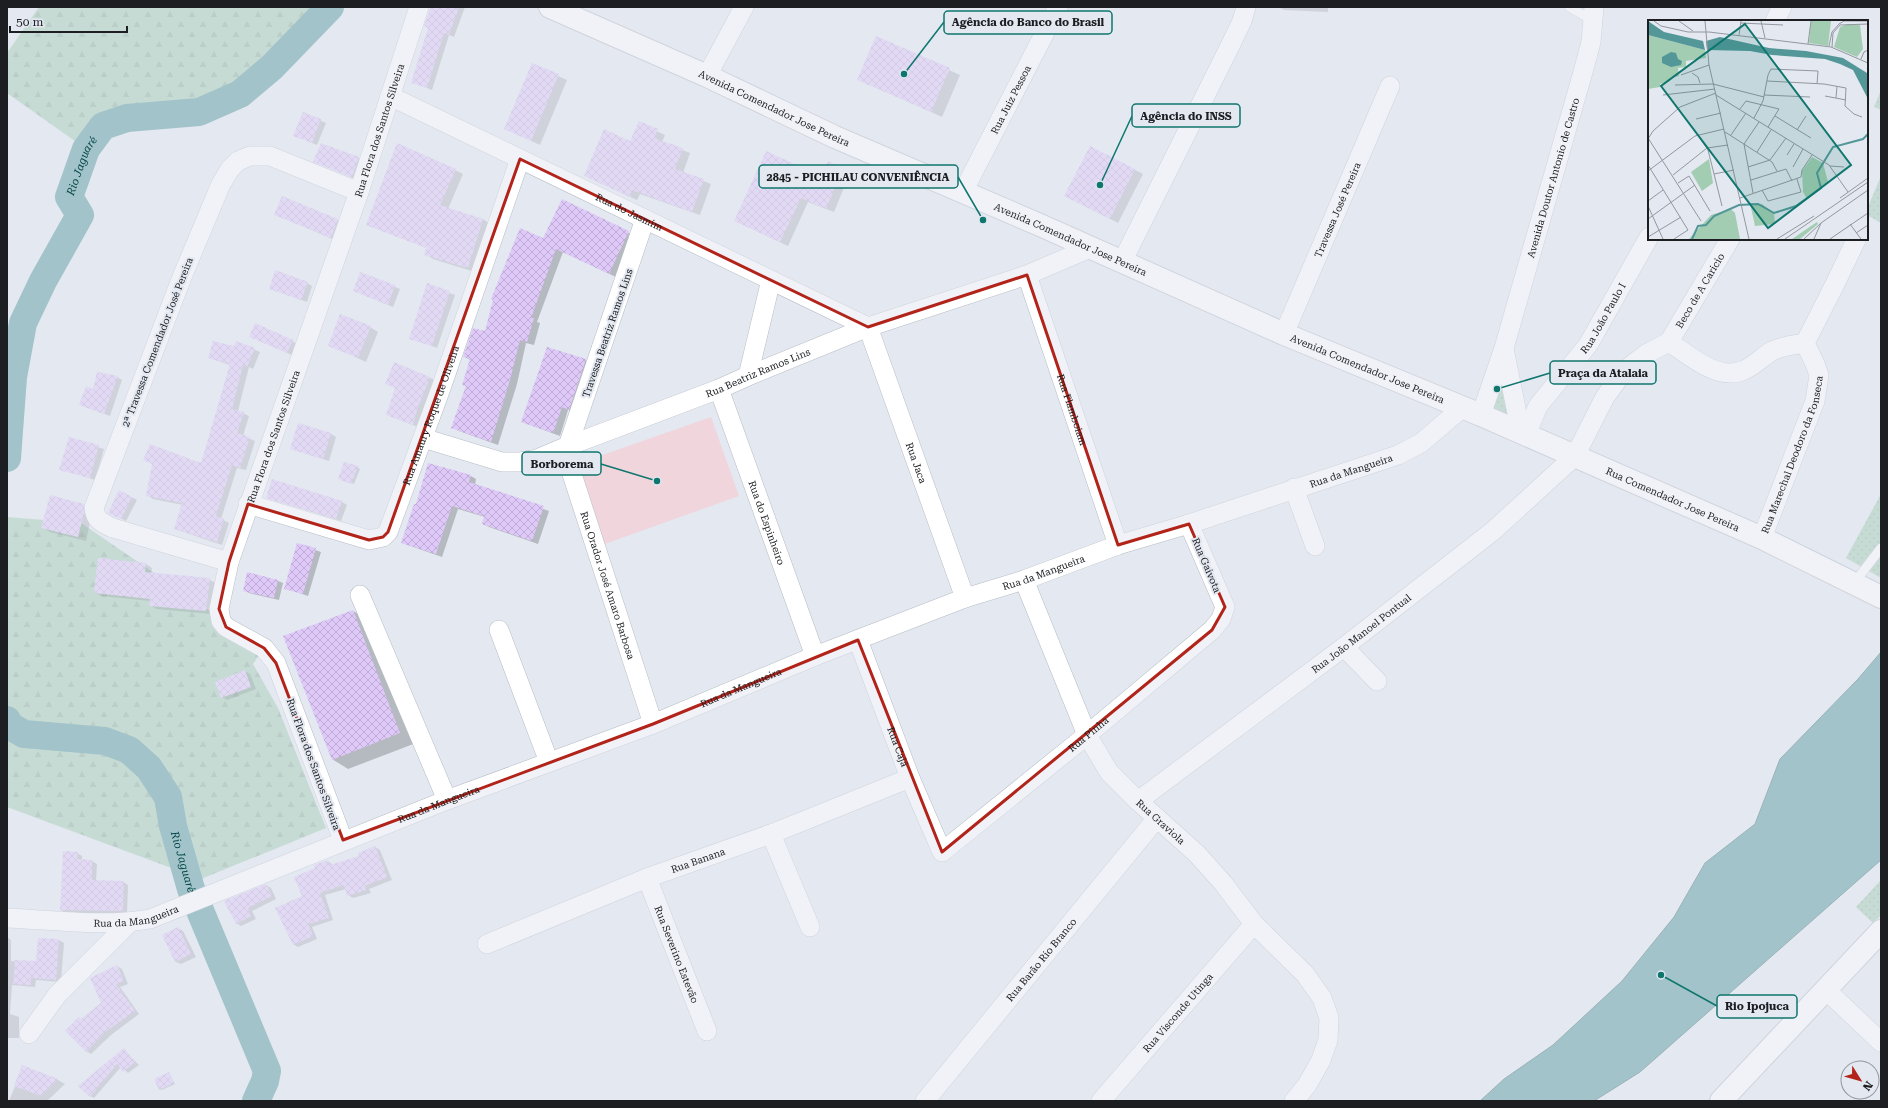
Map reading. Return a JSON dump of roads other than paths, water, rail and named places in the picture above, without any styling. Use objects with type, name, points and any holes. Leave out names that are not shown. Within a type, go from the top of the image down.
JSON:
[{"type":"street","name":"Rua Flora dos Santos Silveira","points":[[343,840],[276,663],[264,648],[232,632],[221,621],[219,609],[229,562],[248,504],[359,192],[419,7]]},
{"type":"street","name":"Avenida Comendador Jose Pereira","points":[[550,7],[707,76],[835,137],[1284,334],[1472,412]]},
{"type":"street","points":[[707,76],[744,7]]},
{"type":"street","name":"Rua Juiz Pessoa","points":[[962,192],[1058,7]]},
{"type":"street","points":[[1122,262],[1230,46],[1242,21],[1246,7]]},
{"type":"street","points":[[1776,20],[1782,7]]},
{"type":"street","name":"Avenida Doutor Antonio de Castro","points":[[1472,412],[1504,348],[1583,72],[1594,14]]},
{"type":"street","name":"Travessa José Pereira","points":[[1284,334],[1390,86]]},
{"type":"street","name":"Rua do Jasmim","points":[[390,96],[868,328]]},
{"type":"street","name":"2ª Travessa Comendador José Pereira","points":[[229,562],[113,528],[99,521],[95,515],[94,508],[182,276],[221,184],[230,169],[238,161],[250,156],[270,156],[359,192]]},
{"type":"street","name":"Rua Amaury Roque de Oliveira","points":[[248,504],[369,540],[382,538],[388,532],[423,438],[520,159]]},
{"type":"street","name":"Travessa Beatriz Ramos Lins","points":[[568,446],[645,219]]},
{"type":"street","name":"Rua João Paulo I","points":[[1523,434],[1538,406],[1588,345],[1648,239]]},
{"type":"street","name":"Beco de A Caricio","points":[[1669,342],[1729,240]]},
{"type":"street","points":[[1575,456],[1605,397],[1624,371],[1646,354],[1669,342],[1711,368],[1722,372],[1733,373],[1743,370],[1773,351],[1785,346],[1805,343],[1856,240]]},
{"type":"street","name":"Rua Beatriz Ramos Lins","points":[[423,438],[502,462],[519,462],[537,459],[719,389],[868,328],[1027,276],[1090,248]]},
{"type":"street","name":"Rua Flamboiam","points":[[1027,276],[1118,545]]},
{"type":"street","points":[[748,376],[771,280]]},
{"type":"street","name":"Rua Jaca","points":[[868,328],[965,598]]},
{"type":"street","name":"Rua Marechal Deodoro da Fonseca","points":[[1762,538],[1815,401],[1819,375],[1816,364],[1805,343]]},
{"type":"street","name":"Avenida Doutor Antonio de Castro","points":[[1504,348],[1523,434]]},
{"type":"street","name":"Rua do Espinheiro","points":[[719,389],[815,656]]},
{"type":"street","name":"Rua Comendador Jose Pereira","points":[[1472,412],[1762,538],[1881,597]]},
{"type":"street","name":"Rua da Mangueira","points":[[7,918],[108,924],[129,923],[150,919],[343,840],[653,724],[815,656],[965,598],[1024,580],[1118,545],[1190,524],[1294,488],[1398,455],[1472,412]]},
{"type":"street","name":"Rua Orador José Amaro Barbosa","points":[[568,446],[570,471],[653,724]]},
{"type":"street","name":"Rua João Manoel Pontual","points":[[1138,801],[1344,647],[1493,531],[1575,456]]},
{"type":"street","points":[[1294,488],[1315,546]]},
{"type":"street","name":"Rua Gaivota","points":[[1190,524],[1225,607]]},
{"type":"street","name":"Rua Graviola","points":[[1024,580],[1087,736],[1110,772],[1138,801],[1197,854],[1223,883],[1254,924],[1305,974],[1322,998],[1329,1018],[1328,1040],[1321,1060],[1307,1085],[1294,1101]]},
{"type":"street","points":[[360,595],[447,800]]},
{"type":"street","name":"Rua Pinha","points":[[942,852],[1087,736],[1212,630],[1221,619],[1225,607]]},
{"type":"street","points":[[499,630],[549,762]]},
{"type":"street","name":"Rua Cajá","points":[[858,640],[910,778],[942,852]]},
{"type":"street","points":[[1344,647],[1376,681]]},
{"type":"street","name":"Rua Banana","points":[[487,944],[647,878],[771,834],[910,778]]},
{"type":"street","name":"Rua Barão Rio Branco","points":[[925,1101],[1157,818]]},
{"type":"street","points":[[771,834],[810,927]]},
{"type":"street","name":"Rua Severino Estevão","points":[[647,878],[707,1031]]},
{"type":"street","points":[[29,1034],[57,995],[129,923]]},
{"type":"street","name":"Rua Visconde Utinga","points":[[1101,1101],[1254,924]]},
{"type":"street","points":[[1721,1101],[1881,931]]},
{"type":"street","points":[[1826,990],[1881,1042]]},
{"type":"lane","points":[[1569,7],[1594,14]]},
{"type":"lane","points":[[1854,584],[1881,548]]},
{"type":"water","points":[[1881,652],[1881,860],[1640,1072],[1594,1101],[1480,1101],[1504,1079],[1553,1045],[1622,981],[1674,917],[1705,863],[1755,824],[1780,759],[1858,679]]},
{"type":"waterway","name":"Rio Jaguaré","points":[[7,458],[13,377],[23,323],[43,281],[80,215],[69,197],[86,149],[103,126],[127,118],[199,112],[240,94],[272,67],[330,7]]},
{"type":"waterway","name":"Rio Jaguaré","points":[[7,720],[10,726],[24,734],[105,741],[129,750],[149,768],[168,797],[173,826],[191,889],[267,1071],[265,1081],[256,1101]]},
{"type":"place","name":"Agência do Banco do Brasil","points":[[904,74]]},
{"type":"place","name":"Agência do INSS","points":[[1100,185]]},
{"type":"place","name":"2845 - PICHILAU CONVENIÊNCIA","points":[[983,220]]},
{"type":"place","name":"Praça da Atalaia","points":[[1497,389]]},
{"type":"place","name":"Borborema","points":[[657,481]]},
{"type":"place","name":"Rio Ipojuca","points":[[1661,975]]}]
